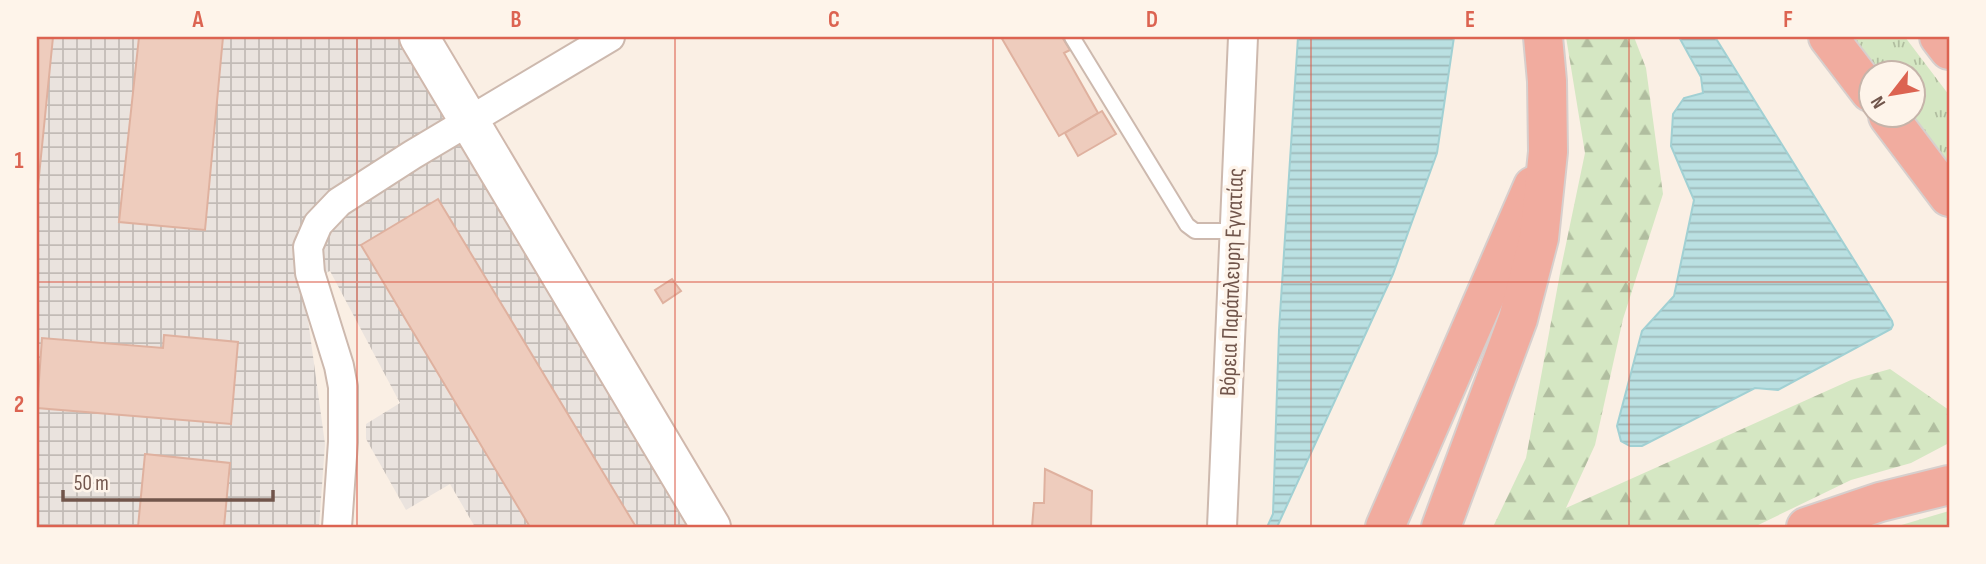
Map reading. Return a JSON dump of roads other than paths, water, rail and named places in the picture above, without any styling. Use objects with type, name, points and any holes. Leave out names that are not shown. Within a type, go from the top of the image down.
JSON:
[{"type":"highway","points":[[1441,527],[1518,319],[1539,239],[1548,152],[1543,37]]},
{"type":"highway","points":[[1828,37],[1856,73]]},
{"type":"highway","points":[[1939,37],[1949,50]]},
{"type":"highway","points":[[1899,130],[1949,197]]},
{"type":"highway","points":[[1385,527],[1548,152]]},
{"type":"highway","points":[[1806,527],[1880,502],[1948,485]]},
{"type":"street","points":[[419,37],[711,527]]},
{"type":"street","points":[[337,527],[343,442],[343,387],[310,273],[308,247],[318,224],[339,202],[412,155],[610,37]]},
{"type":"street","name":"Βόρεια Παράπλευρη Εγνατίας","points":[[1222,527],[1243,37]]},
{"type":"lane","points":[[1072,37],[1187,225],[1195,231],[1234,231]]},
{"type":"water","points":[[1298,37],[1454,37],[1437,153],[1393,274],[1277,527],[1269,527],[1273,514],[1279,330]]},
{"type":"water","points":[[1679,37],[1715,37],[1893,325],[1891,329],[1778,390],[1755,388],[1642,446],[1630,446],[1621,441],[1617,426],[1642,331],[1674,296],[1694,200],[1671,146],[1673,114],[1684,98],[1703,93],[1701,77]]}]
